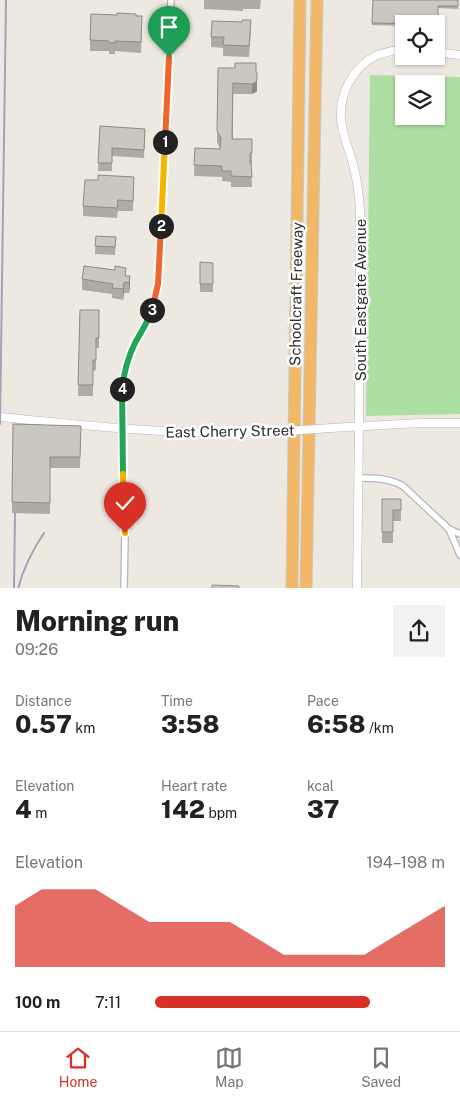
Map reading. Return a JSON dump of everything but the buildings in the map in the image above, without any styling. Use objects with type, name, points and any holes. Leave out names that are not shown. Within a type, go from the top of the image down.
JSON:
[{"type":"highway","name":"Schoolcraft Freeway","points":[[292,588],[299,71],[298,0]]},
{"type":"highway","name":"Schoolcraft Freeway","points":[[306,588],[317,0]]},
{"type":"highway","points":[[315,82],[320,60],[322,0]]},
{"type":"street","points":[[124,588],[125,533],[121,391],[124,371],[130,353],[150,316],[158,284],[172,0]]},
{"type":"street","name":"South Eastgate Avenue","points":[[356,588],[360,210],[357,180],[341,120],[341,107],[350,80],[362,66],[376,56],[395,50]]},
{"type":"street","points":[[445,53],[460,54]]},
{"type":"street","name":"East Cherry Street","points":[[0,418],[122,429],[206,434],[420,423],[460,423]]},
{"type":"street","points":[[358,478],[395,481],[403,486],[449,530],[460,555]]},
{"type":"street","points":[[449,530],[460,534]]},
{"type":"green space","points":[[370,75],[395,76],[395,125],[445,125],[445,77],[460,77],[460,414],[366,416]]},
{"type":"railway","points":[[0,424],[6,0]]},
{"type":"railway","points":[[14,588],[15,513]]},
{"type":"railway","points":[[18,588],[28,560],[44,533]]},
{"type":"route","points":[[125,533],[121,391],[124,371],[130,353],[150,316],[158,284],[169,57]]}]
